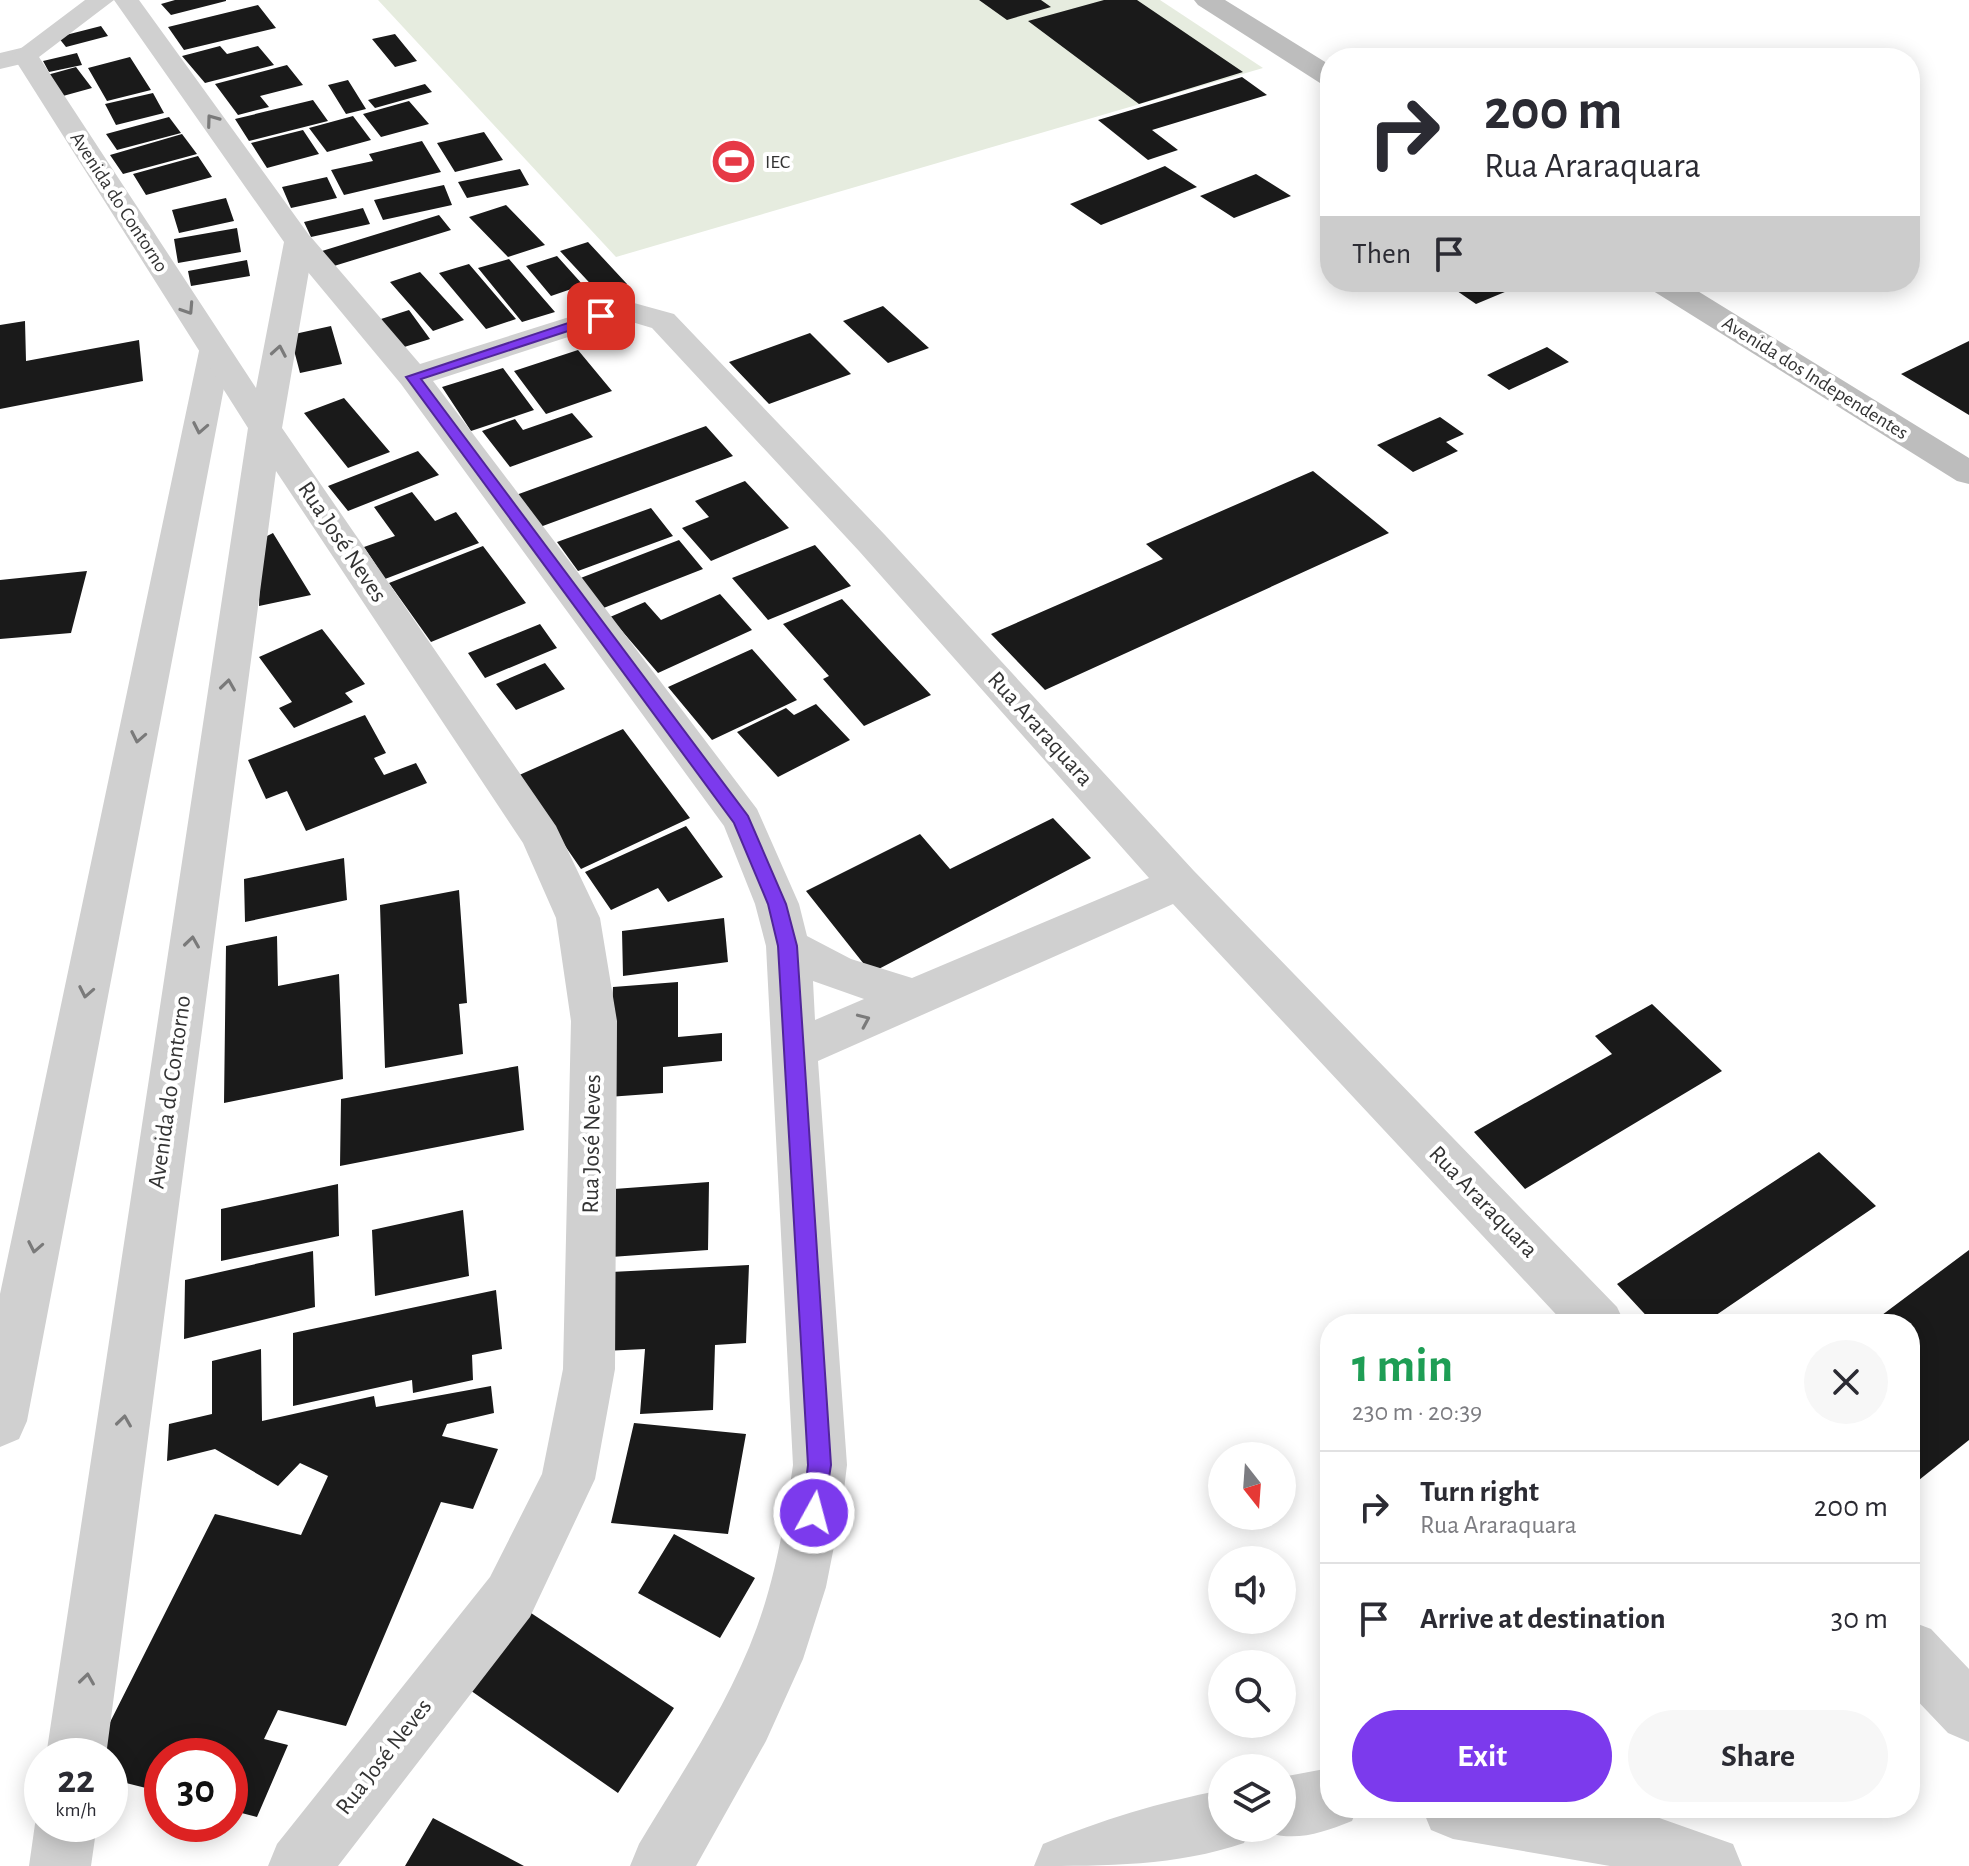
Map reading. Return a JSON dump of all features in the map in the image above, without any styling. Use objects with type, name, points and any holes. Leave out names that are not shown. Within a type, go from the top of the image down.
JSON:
[{"type":"main road","points":[[1207,0],[1320,71]]},
{"type":"main road","name":"Avenida dos Independentes","points":[[1677,292],[1969,473]]},
{"type":"street","name":"Avenida do Contorno","points":[[101,0],[12,58],[265,428]]},
{"type":"street","points":[[126,0],[299,242],[413,377],[742,820],[777,904],[788,946],[820,1465],[811,1538],[785,1628],[741,1728],[661,1866]]},
{"type":"street","name":"Avenida do Contorno","points":[[79,1738],[265,428],[299,242]]},
{"type":"street","name":"Rua Araraquara","points":[[413,377],[601,316],[634,312],[663,321],[872,543],[1179,883],[1589,1314]]},
{"type":"street","points":[[0,1421],[215,351]]},
{"type":"street","name":"Rua José Neves","points":[[265,428],[541,837],[578,918],[594,1021],[589,1369],[568,1479],[510,1597],[299,1866]]},
{"type":"street","points":[[793,1051],[1179,883]]},
{"type":"street","points":[[788,946],[836,972],[914,997]]},
{"type":"street","points":[[1920,1661],[1969,1712]]},
{"type":"street","points":[[1296,1805],[1320,1801]]},
{"type":"street","points":[[1511,1818],[1628,1838],[1711,1866]]},
{"type":"street","points":[[1065,1866],[1165,1832],[1208,1824]]},
{"type":"street","points":[[60,1866],[63,1842]]},
{"type":"shaded area","name":"IEC","points":[[378,0],[1160,0],[1263,68],[616,257]]},
{"type":"building","points":[[175,0],[226,1],[171,15],[161,4]]},
{"type":"building","points":[[979,0],[1041,0],[1051,7],[1007,20]]},
{"type":"building","points":[[1104,0],[1137,0],[1243,72],[1139,104],[1028,21]]},
{"type":"building","points":[[258,5],[276,28],[184,50],[168,27]]},
{"type":"building","points":[[101,26],[108,36],[66,47],[58,37]]},
{"type":"building","points":[[395,34],[417,61],[395,67],[372,39]]},
{"type":"building","points":[[220,46],[227,54],[258,46],[274,65],[205,83],[182,56]]},
{"type":"building","points":[[77,53],[82,65],[49,72],[43,61]]},
{"type":"building","points":[[130,57],[151,90],[107,101],[88,68]]},
{"type":"building","points":[[287,65],[303,85],[260,96],[269,107],[238,115],[215,84]]},
{"type":"building","points":[[76,67],[92,88],[63,96],[47,75]]},
{"type":"building","points":[[1242,77],[1267,95],[1152,130],[1178,150],[1148,160],[1098,120]]},
{"type":"building","points":[[348,80],[366,109],[346,114],[328,85]]},
{"type":"building","points":[[425,84],[432,92],[375,108],[368,100]]},
{"type":"building","points":[[153,93],[164,113],[116,125],[105,104]]},
{"type":"building","points":[[313,100],[328,121],[249,141],[235,119]]},
{"type":"building","points":[[409,101],[429,124],[381,137],[363,114]]},
{"type":"building","points":[[353,116],[371,140],[327,152],[309,128]]},
{"type":"building","points":[[169,117],[181,133],[117,150],[106,134]]},
{"type":"building","points":[[303,130],[319,154],[267,168],[251,143]]},
{"type":"building","points":[[484,132],[503,160],[455,172],[437,143]]},
{"type":"building","points":[[182,134],[197,154],[123,174],[110,155]]},
{"type":"building","points":[[422,141],[441,172],[344,195],[331,170],[373,161],[369,154]]},
{"type":"building","points":[[198,156],[212,177],[146,195],[133,174]]},
{"type":"building","points":[[1165,166],[1197,187],[1101,225],[1070,204]]},
{"type":"building","points":[[520,169],[529,185],[467,198],[458,182]]},
{"type":"building","points":[[1256,174],[1291,196],[1234,218],[1200,196]]},
{"type":"building","points":[[327,177],[337,198],[291,208],[282,187]]},
{"type":"building","points":[[444,185],[452,205],[383,220],[374,200]]},
{"type":"building","points":[[226,198],[234,221],[179,233],[172,210]]},
{"type":"building","points":[[506,205],[545,245],[508,257],[469,217]]},
{"type":"building","points":[[363,208],[370,224],[311,237],[304,222]]},
{"type":"building","points":[[439,215],[451,230],[334,266],[322,251]]},
{"type":"building","points":[[237,228],[241,252],[178,263],[174,239]]},
{"type":"building","points":[[588,242],[627,284],[599,293],[560,251]]},
{"type":"building","points":[[557,256],[583,285],[551,296],[526,266]]},
{"type":"building","points":[[509,259],[555,312],[522,322],[478,268]]},
{"type":"building","points":[[247,260],[250,276],[191,286],[188,271]]},
{"type":"building","points":[[469,264],[516,319],[486,329],[439,273]]},
{"type":"building","points":[[420,272],[464,320],[433,331],[390,282]]},
{"type":"building","points":[[1459,292],[1505,292],[1476,304]]},
{"type":"building","points":[[883,306],[929,348],[888,363],[843,321]]},
{"type":"building","points":[[409,310],[430,339],[401,348],[381,319]]},
{"type":"building","points":[[25,321],[26,361],[139,340],[143,381],[0,409],[0,325]]},
{"type":"building","points":[[331,326],[342,364],[300,373],[290,335]]},
{"type":"building","points":[[810,333],[851,374],[769,404],[729,362]]},
{"type":"building","points":[[1969,341],[1969,415],[1901,374]]},
{"type":"building","points":[[1547,347],[1569,362],[1509,390],[1487,375]]},
{"type":"building","points":[[578,350],[612,391],[546,414],[514,371]]},
{"type":"building","points":[[503,368],[534,410],[471,431],[442,387]]},
{"type":"building","points":[[344,398],[390,452],[348,468],[304,413]]},
{"type":"building","points":[[572,413],[593,437],[510,467],[482,431],[515,419],[523,430]]},
{"type":"building","points":[[1440,417],[1464,434],[1446,442],[1458,451],[1413,472],[1377,445]]},
{"type":"building","points":[[706,426],[733,456],[540,527],[516,495]]},
{"type":"building","points":[[418,451],[439,475],[348,511],[328,486]]},
{"type":"building","points":[[1313,471],[1389,533],[1045,690],[991,634],[1163,559],[1146,544]]},
{"type":"building","points":[[745,481],[789,528],[711,561],[682,528],[709,517],[695,501]]},
{"type":"building","points":[[412,492],[435,521],[456,512],[479,543],[385,579],[364,547],[395,536],[374,507]]},
{"type":"building","points":[[651,508],[673,536],[578,571],[557,542]]},
{"type":"building","points":[[273,533],[311,595],[259,606],[261,539]]},
{"type":"building","points":[[679,540],[703,569],[601,609],[578,579]]},
{"type":"building","points":[[815,545],[851,586],[768,620],[732,578]]},
{"type":"building","points":[[483,546],[526,603],[431,642],[389,583]]},
{"type":"building","points":[[87,571],[71,633],[0,639],[0,580]]},
{"type":"building","points":[[720,594],[752,630],[658,673],[610,617],[645,602],[661,620]]},
{"type":"building","points":[[842,599],[931,695],[864,726],[823,679],[829,676],[783,624]]},
{"type":"building","points":[[540,624],[557,648],[485,678],[468,653]]},
{"type":"building","points":[[322,629],[365,684],[345,693],[353,702],[294,728],[279,708],[292,702],[259,657]]},
{"type":"building","points":[[752,649],[797,700],[712,740],[668,687]]},
{"type":"building","points":[[545,663],[565,689],[516,710],[496,684]]},
{"type":"building","points":[[816,704],[850,740],[778,777],[737,732],[786,708],[794,715]]},
{"type":"building","points":[[365,715],[386,753],[374,758],[384,775],[416,763],[427,783],[306,831],[287,791],[266,799],[248,760]]},
{"type":"building","points":[[623,729],[690,818],[581,869],[517,776]]},
{"type":"building","points":[[1053,818],[1091,858],[871,973],[806,891],[920,834],[950,869]]},
{"type":"building","points":[[686,826],[723,877],[668,902],[658,888],[611,910],[585,872]]},
{"type":"building","points":[[344,858],[347,900],[245,922],[244,879]]},
{"type":"building","points":[[459,890],[467,1003],[459,1004],[463,1054],[385,1068],[380,905]]},
{"type":"building","points":[[724,918],[728,962],[623,976],[622,931]]},
{"type":"building","points":[[277,936],[278,986],[339,974],[343,1079],[224,1103],[226,946]]},
{"type":"building","points":[[678,982],[678,1037],[722,1033],[722,1061],[663,1067],[663,1093],[608,1097],[613,987]]},
{"type":"building","points":[[1652,1004],[1722,1071],[1525,1189],[1474,1132],[1612,1054],[1595,1036]]},
{"type":"building","points":[[518,1066],[524,1130],[340,1166],[341,1099]]},
{"type":"building","points":[[1819,1152],[1876,1206],[1718,1314],[1645,1314],[1617,1284]]},
{"type":"building","points":[[709,1182],[708,1250],[611,1257],[614,1189]]},
{"type":"building","points":[[338,1184],[339,1236],[221,1261],[221,1209]]},
{"type":"building","points":[[463,1210],[469,1276],[375,1296],[372,1230]]},
{"type":"building","points":[[1969,1250],[1969,1440],[1920,1479],[1920,1314],[1883,1314]]},
{"type":"building","points":[[313,1251],[315,1307],[184,1339],[185,1280]]},
{"type":"building","points":[[749,1265],[746,1343],[715,1345],[713,1410],[640,1414],[645,1349],[604,1351],[611,1272]]},
{"type":"building","points":[[496,1290],[502,1349],[472,1355],[473,1380],[413,1393],[412,1380],[293,1406],[293,1333]]},
{"type":"building","points":[[261,1349],[262,1421],[374,1396],[376,1407],[491,1386],[494,1413],[447,1424],[442,1436],[498,1449],[473,1509],[441,1502],[346,1726],[278,1710],[264,1739],[288,1745],[257,1817],[248,1815],[248,1738],[144,1738],[144,1788],[128,1784],[128,1738],[102,1738],[215,1514],[301,1535],[328,1476],[300,1463],[278,1486],[215,1449],[167,1461],[169,1424],[212,1414],[212,1361]]},
{"type":"building","points":[[634,1423],[746,1434],[728,1534],[611,1523]]},
{"type":"building","points":[[674,1534],[755,1578],[720,1638],[638,1593]]},
{"type":"building","points":[[525,1609],[674,1708],[618,1793],[467,1688]]},
{"type":"building","points":[[433,1818],[524,1866],[405,1866]]},
{"type":"place","name":"IEC","points":[[734,162]]},
{"type":"route","points":[[601,316],[413,377],[742,820],[777,904],[788,946],[820,1465],[814,1513]]}]
